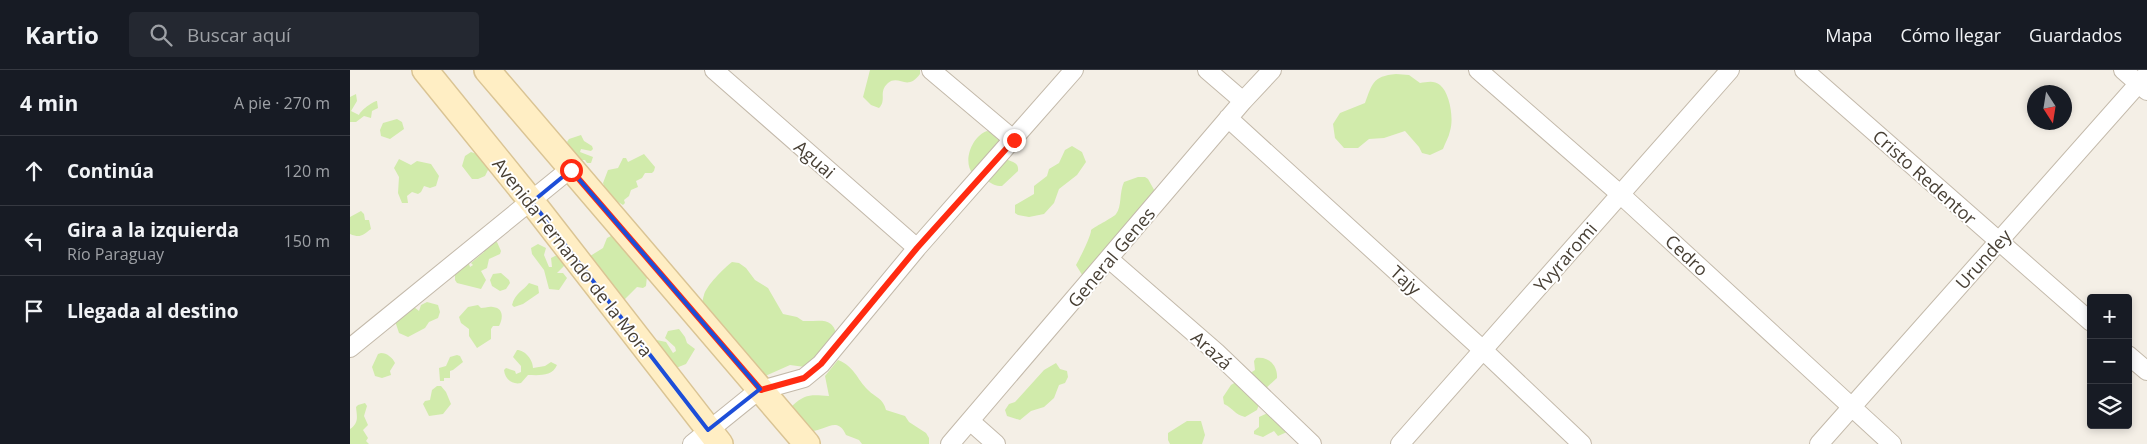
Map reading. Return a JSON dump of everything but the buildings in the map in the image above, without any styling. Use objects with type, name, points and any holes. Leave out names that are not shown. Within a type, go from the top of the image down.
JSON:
[{"type":"main road","name":"Avenida Fernando de la Mora","points":[[425,70],[532,202],[707,439]]},
{"type":"main road","points":[[487,70],[807,444]]},
{"type":"street","name":"Aguai","points":[[714,70],[917,248]]},
{"type":"street","points":[[931,70],[1014,140]]},
{"type":"street","points":[[707,439],[760,390],[804,378],[821,364],[917,248],[1074,70]]},
{"type":"street","points":[[1208,70],[1243,101]]},
{"type":"street","name":"General Genes","points":[[950,444],[1228,118],[1272,70]]},
{"type":"street","name":"Cedro","points":[[1478,70],[1620,194],[1892,444]]},
{"type":"street","name":"Yvyraromi","points":[[1400,444],[1730,70]]},
{"type":"street","name":"Cristo Redentor","points":[[1804,70],[2087,319]]},
{"type":"street","points":[[2123,70],[2144,83]]},
{"type":"street","name":"Urundey","points":[[1819,444],[1998,242],[2144,83]]},
{"type":"street","name":"Tajy","points":[[1228,118],[1484,351],[1582,444]]},
{"type":"street","points":[[350,348],[532,202],[570,169]]},
{"type":"street","name":"Arazá","points":[[1109,259],[1216,352],[1312,444]]},
{"type":"street","points":[[2132,358],[2147,371]]},
{"type":"street","points":[[970,421],[996,444]]},
{"type":"highlighted area","points":[[571,170],[760,389],[708,430],[532,202]]},
{"type":"green space","points":[[870,70],[920,70],[920,74],[911,82],[896,80],[888,83],[885,86],[879,108],[871,105],[863,97]]},
{"type":"green space","points":[[1396,74],[1409,75],[1420,83],[1435,82],[1443,89],[1449,100],[1452,120],[1443,149],[1430,155],[1422,153],[1405,131],[1384,138],[1369,139],[1358,148],[1344,148],[1335,138],[1333,124],[1340,113],[1365,103],[1377,79]]},
{"type":"green space","points":[[356,94],[357,101],[351,111],[359,115],[367,106],[377,101],[378,108],[372,111],[371,118],[364,116],[356,122],[350,122],[350,97]]},
{"type":"green space","points":[[397,119],[402,122],[404,129],[390,139],[381,136],[380,130],[383,123]]},
{"type":"green space","points":[[987,131],[1003,139],[1006,159],[1015,163],[1018,168],[1018,171],[1002,186],[994,185],[973,174],[968,163],[973,144],[977,138]]},
{"type":"green space","points":[[581,135],[584,141],[592,146],[593,149],[591,151],[581,149],[580,152],[593,157],[591,163],[587,163],[585,160],[578,160],[567,142],[569,139]]},
{"type":"green space","points":[[1072,146],[1082,152],[1086,162],[1077,175],[1059,189],[1054,203],[1044,214],[1029,217],[1015,213],[1015,205],[1034,194],[1034,186],[1047,176],[1049,169],[1059,163],[1065,150]]},
{"type":"green space","points":[[471,152],[480,155],[491,171],[488,170],[485,176],[478,179],[472,179],[462,166],[465,156]]},
{"type":"green space","points":[[644,154],[655,167],[654,171],[652,173],[645,173],[642,178],[636,181],[638,187],[631,190],[623,205],[606,191],[603,183],[608,170],[618,168],[623,158],[626,158],[628,162]]},
{"type":"green space","points":[[399,159],[411,165],[417,161],[431,164],[439,176],[436,186],[430,188],[424,186],[418,194],[412,192],[407,196],[408,203],[402,203],[398,193],[399,177],[394,168]]},
{"type":"green space","points":[[1138,177],[1148,179],[1162,204],[1161,211],[1084,278],[1076,265],[1091,230],[1116,214],[1124,182]]},
{"type":"green space","points":[[361,211],[364,214],[365,220],[369,220],[371,229],[361,236],[350,234],[350,217]]},
{"type":"green space","points":[[613,235],[647,276],[646,286],[643,288],[637,287],[623,301],[587,258],[603,248],[607,238]]},
{"type":"green space","points":[[492,240],[497,242],[501,251],[500,254],[489,259],[487,268],[481,271],[486,280],[481,289],[457,283],[455,273],[468,261],[470,267],[473,265],[471,263],[484,252],[482,249]]},
{"type":"green space","points":[[538,244],[546,248],[544,255],[549,267],[552,267],[551,258],[557,255],[564,262],[564,266],[557,273],[563,273],[567,278],[559,290],[549,289],[544,270],[532,254],[531,248]]},
{"type":"green space","points":[[732,262],[739,263],[746,268],[755,280],[768,288],[783,314],[797,317],[803,321],[825,321],[833,326],[837,338],[823,349],[818,359],[805,367],[790,365],[763,377],[700,310],[705,291]]},
{"type":"green space","points":[[501,273],[510,283],[506,289],[500,291],[492,286],[490,280],[493,274]]},
{"type":"green space","points":[[529,283],[538,286],[539,293],[523,304],[514,307],[512,305],[515,298]]},
{"type":"green space","points":[[427,302],[438,305],[440,312],[438,318],[408,337],[399,333],[395,321],[414,307],[419,311],[421,305]]},
{"type":"green space","points":[[478,305],[481,308],[499,309],[502,317],[499,326],[493,326],[491,329],[491,339],[477,348],[469,336],[469,329],[461,323],[459,317],[468,307]]},
{"type":"green space","points":[[679,329],[687,343],[695,349],[686,364],[676,368],[652,339],[666,342],[673,353],[676,351],[675,347],[665,338],[668,331]]},
{"type":"green space","points":[[517,350],[528,356],[533,368],[545,366],[551,362],[557,365],[552,372],[528,375],[521,383],[512,382],[506,376],[504,370],[506,368],[515,371],[516,374],[521,372],[521,366],[513,357]]},
{"type":"green space","points":[[378,354],[390,356],[395,363],[390,371],[391,375],[382,378],[375,376],[372,367]]},
{"type":"green space","points":[[460,356],[463,362],[450,371],[450,378],[444,378],[444,381],[440,381],[439,368],[446,366],[450,357]]},
{"type":"green space","points":[[1256,358],[1269,360],[1276,370],[1277,378],[1264,390],[1257,410],[1245,417],[1224,404],[1223,397],[1231,385],[1255,370],[1254,361]]},
{"type":"green space","points":[[838,360],[852,369],[864,386],[881,401],[886,410],[905,416],[909,422],[926,433],[929,438],[929,444],[862,444],[859,440],[846,435],[842,428],[837,425],[812,431],[806,430],[799,425],[792,406],[805,397],[829,396],[825,376]]},
{"type":"green space","points":[[1056,363],[1060,369],[1067,371],[1068,377],[1065,383],[1059,385],[1054,398],[1044,407],[1031,411],[1020,420],[1007,416],[1005,410],[1009,404],[1015,402],[1044,370]]},
{"type":"green space","points":[[437,386],[441,386],[446,392],[451,404],[443,414],[429,416],[423,404],[425,401],[430,400],[432,390]]},
{"type":"green space","points":[[365,403],[367,406],[364,416],[368,425],[363,430],[368,438],[366,441],[369,444],[350,444],[350,429],[357,419],[356,407]]},
{"type":"green space","points":[[1270,412],[1287,429],[1287,432],[1278,436],[1274,431],[1263,437],[1254,434],[1254,431],[1259,427],[1259,417]]},
{"type":"green space","points":[[1187,421],[1201,421],[1205,435],[1202,444],[1170,444],[1168,433]]},
{"type":"route","points":[[571,170],[761,390],[804,378],[821,364],[917,248],[1014,140]]}]
